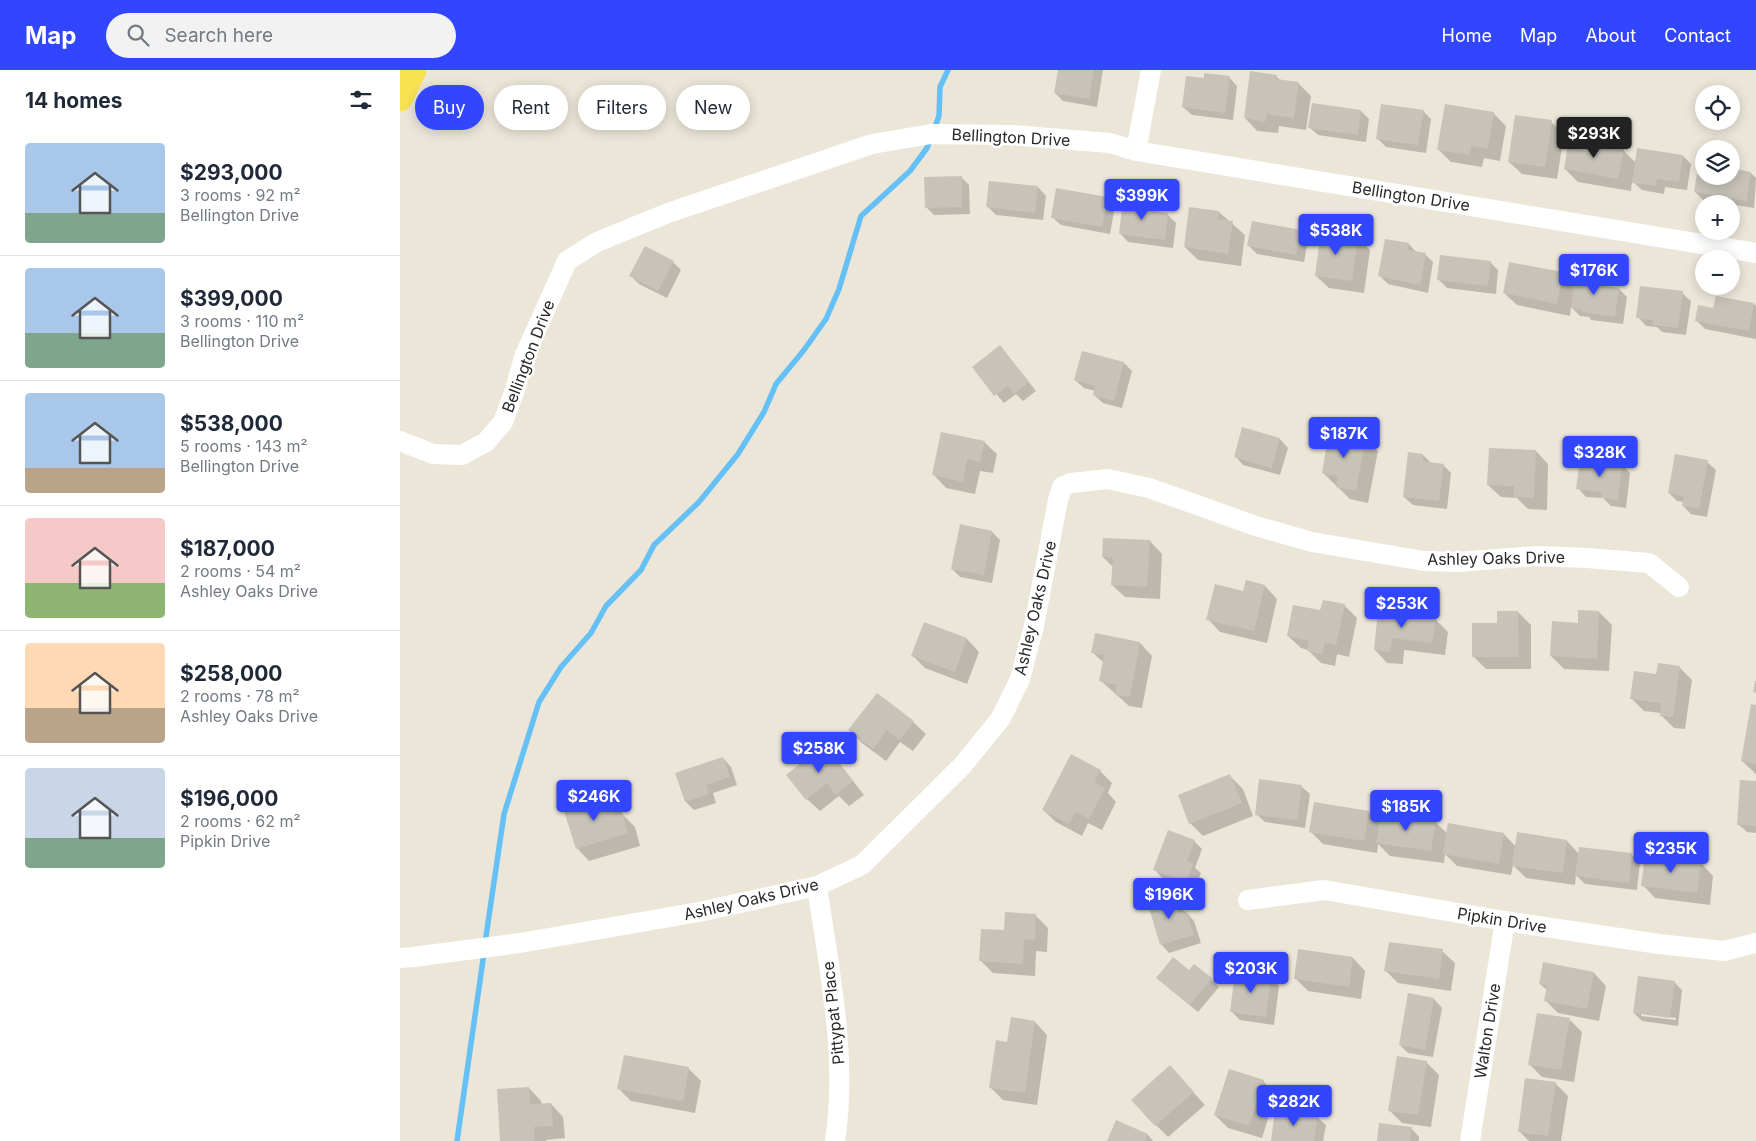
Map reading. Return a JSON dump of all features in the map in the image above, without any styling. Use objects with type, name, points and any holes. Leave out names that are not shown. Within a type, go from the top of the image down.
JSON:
[{"type":"main road","points":[[400,100],[414,70]]},
{"type":"street","points":[[1136,151],[1151,70]]},
{"type":"street","name":"Bellington Drive","points":[[401,443],[433,454],[462,455],[486,442],[503,422],[515,390],[524,357],[567,260],[597,242],[668,213],[872,144],[931,134],[1031,136],[1110,143],[1136,151],[1756,253]]},
{"type":"street","name":"Ashley Oaks Drive","points":[[400,958],[529,942],[699,912],[817,886],[862,865],[962,766],[1001,718],[1020,679],[1034,626],[1058,500],[1062,487],[1071,483],[1108,479],[1150,488],[1256,526],[1312,542],[1352,550],[1424,561],[1458,562],[1537,556],[1649,563],[1679,587]]},
{"type":"street","name":"Pittypat Place","points":[[817,886],[839,1039],[840,1112],[835,1141]]},
{"type":"street","name":"Pipkin Drive","points":[[1248,900],[1324,890],[1505,921],[1659,944],[1724,951],[1756,943]]},
{"type":"street","name":"Walton Drive","points":[[1470,1141],[1505,921]]},
{"type":"building","points":[[1058,70],[1094,70],[1089,99],[1054,93]]},
{"type":"building","points":[[1250,71],[1277,75],[1276,79],[1299,82],[1294,118],[1267,114],[1265,122],[1244,118]]},
{"type":"building","points":[[1204,73],[1230,76],[1225,113],[1182,107],[1186,76],[1204,78]]},
{"type":"building","points":[[1312,103],[1361,110],[1358,135],[1308,128]]},
{"type":"building","points":[[1381,104],[1424,110],[1418,145],[1376,139]]},
{"type":"building","points":[[1445,104],[1494,112],[1488,149],[1471,146],[1470,155],[1437,150]]},
{"type":"building","points":[[1515,115],[1552,120],[1545,167],[1508,162]]},
{"type":"building","points":[[1569,139],[1624,149],[1618,179],[1564,169]]},
{"type":"building","points":[[1637,148],[1683,155],[1679,182],[1657,179],[1656,186],[1632,183]]},
{"type":"building","points":[[1740,170],[1751,172],[1747,201],[1740,200],[1740,195],[1712,195],[1694,192],[1695,185],[1740,185]]},
{"type":"building","points":[[962,176],[962,207],[925,208],[924,177]]},
{"type":"building","points":[[989,181],[1038,186],[1035,213],[986,207]]},
{"type":"building","points":[[1056,188],[1107,197],[1102,227],[1051,218]]},
{"type":"building","points":[[1123,199],[1148,203],[1147,210],[1168,213],[1165,240],[1119,234]]},
{"type":"building","points":[[1189,207],[1219,211],[1218,219],[1233,221],[1228,254],[1184,247]]},
{"type":"building","points":[[1252,221],[1301,230],[1296,255],[1247,246]]},
{"type":"building","points":[[1321,231],[1358,236],[1352,281],[1315,276]]},
{"type":"building","points":[[1385,239],[1409,243],[1408,250],[1426,253],[1420,285],[1378,276]]},
{"type":"building","points":[[645,246],[674,261],[658,291],[629,276]]},
{"type":"building","points":[[1440,255],[1491,261],[1488,286],[1437,280]]},
{"type":"building","points":[[1509,262],[1563,272],[1557,304],[1503,293]]},
{"type":"building","points":[[1575,273],[1599,277],[1598,285],[1619,288],[1615,317],[1582,312],[1582,310],[1571,308]]},
{"type":"building","points":[[1640,286],[1683,291],[1678,328],[1653,325],[1653,320],[1636,318]]},
{"type":"building","points":[[1716,296],[1754,303],[1749,331],[1695,321],[1698,305],[1713,308]]},
{"type":"building","points":[[1000,345],[1029,382],[1014,394],[1008,386],[994,396],[972,367]]},
{"type":"building","points":[[1082,351],[1124,362],[1114,401],[1093,395],[1095,386],[1074,380]]},
{"type":"building","points":[[1242,427],[1280,438],[1272,468],[1234,457]]},
{"type":"building","points":[[1329,431],[1366,437],[1356,491],[1336,487],[1338,476],[1322,473]]},
{"type":"building","points":[[941,432],[985,441],[980,462],[967,459],[963,482],[932,475]]},
{"type":"building","points":[[1489,448],[1536,450],[1534,498],[1514,497],[1514,486],[1487,485]]},
{"type":"building","points":[[1408,452],[1423,454],[1423,461],[1444,464],[1439,501],[1403,497]]},
{"type":"building","points":[[1675,454],[1708,460],[1699,509],[1682,506],[1684,496],[1668,493]]},
{"type":"building","points":[[1580,459],[1622,464],[1618,500],[1601,498],[1602,492],[1576,489]]},
{"type":"building","points":[[960,524],[992,531],[984,575],[951,569]]},
{"type":"building","points":[[1103,538],[1150,540],[1147,587],[1111,585],[1113,558],[1102,557]]},
{"type":"building","points":[[1246,580],[1265,585],[1254,631],[1206,620],[1215,584],[1243,591]]},
{"type":"building","points":[[1323,600],[1345,604],[1336,645],[1325,643],[1322,654],[1307,651],[1309,641],[1287,636],[1293,605],[1320,610]]},
{"type":"building","points":[[1578,610],[1599,611],[1597,659],[1550,656],[1552,621],[1578,623]]},
{"type":"building","points":[[1378,611],[1436,618],[1432,643],[1392,638],[1390,652],[1374,650]]},
{"type":"building","points":[[1497,611],[1518,611],[1519,657],[1472,657],[1472,623],[1497,623]]},
{"type":"building","points":[[924,622],[967,638],[955,672],[911,656]]},
{"type":"building","points":[[1095,633],[1140,642],[1130,697],[1115,694],[1117,685],[1099,681],[1104,655],[1091,653]]},
{"type":"building","points":[[1658,663],[1680,666],[1673,717],[1660,716],[1661,703],[1630,699],[1634,671],[1656,674]]},
{"type":"building","points":[[1756,681],[1756,693],[1753,692]]},
{"type":"building","points":[[877,693],[914,721],[900,740],[887,730],[873,749],[848,730]]},
{"type":"building","points":[[1751,704],[1756,705],[1756,764],[1741,761]]},
{"type":"building","points":[[824,745],[853,781],[836,795],[827,783],[806,800],[786,775]]},
{"type":"building","points":[[1071,754],[1101,770],[1094,782],[1105,788],[1089,819],[1076,812],[1069,824],[1042,810]]},
{"type":"building","points":[[723,757],[730,777],[706,785],[709,794],[685,802],[675,773]]},
{"type":"building","points":[[1230,774],[1242,803],[1189,824],[1178,795]]},
{"type":"building","points":[[1259,779],[1302,785],[1297,820],[1255,815]]},
{"type":"building","points":[[1740,780],[1756,781],[1756,826],[1737,825]]},
{"type":"building","points":[[609,794],[615,815],[622,813],[628,833],[576,849],[563,808]]},
{"type":"building","points":[[1314,802],[1369,811],[1364,841],[1309,832]]},
{"type":"building","points":[[1381,812],[1436,820],[1431,851],[1376,843]]},
{"type":"building","points":[[1448,823],[1504,833],[1499,864],[1443,854]]},
{"type":"building","points":[[1168,830],[1195,840],[1187,861],[1193,864],[1186,882],[1153,870]]},
{"type":"building","points":[[1517,832],[1567,840],[1563,873],[1512,866]]},
{"type":"building","points":[[1579,847],[1632,853],[1629,883],[1575,876]]},
{"type":"building","points":[[1645,855],[1701,862],[1697,893],[1641,886]]},
{"type":"building","points":[[1173,893],[1179,913],[1186,911],[1194,935],[1160,945],[1147,901]]},
{"type":"building","points":[[1005,912],[1036,914],[1035,940],[1024,939],[1023,964],[979,961],[981,929],[1004,930]]},
{"type":"building","points":[[1389,942],[1443,949],[1439,979],[1384,971]]},
{"type":"building","points":[[1298,949],[1353,957],[1349,987],[1294,979]]},
{"type":"building","points":[[1173,957],[1189,970],[1194,964],[1212,978],[1190,1005],[1156,978]]},
{"type":"building","points":[[1543,962],[1594,972],[1587,1009],[1544,1001],[1547,985],[1539,984]]},
{"type":"building","points":[[1235,972],[1271,976],[1266,1017],[1230,1012]]},
{"type":"building","points":[[1638,976],[1675,981],[1670,1018],[1633,1013]]},
{"type":"building","points":[[1408,993],[1434,998],[1425,1050],[1399,1045]]},
{"type":"building","points":[[1537,1013],[1570,1018],[1561,1070],[1528,1065]]},
{"type":"building","points":[[1011,1017],[1035,1021],[1025,1093],[989,1088],[996,1040],[1007,1042]]},
{"type":"building","points":[[624,1055],[689,1067],[683,1101],[617,1089]]},
{"type":"building","points":[[1397,1056],[1427,1061],[1418,1115],[1388,1111]]},
{"type":"building","points":[[1170,1065],[1194,1092],[1155,1126],[1131,1100]]},
{"type":"building","points":[[1229,1069],[1264,1080],[1249,1126],[1214,1115]]},
{"type":"building","points":[[1525,1078],[1556,1082],[1548,1136],[1518,1132]]},
{"type":"building","points":[[529,1087],[530,1104],[551,1103],[553,1126],[534,1127],[535,1141],[500,1141],[497,1089]]},
{"type":"building","points":[[1275,1110],[1318,1116],[1314,1141],[1271,1141]]},
{"type":"building","points":[[1116,1120],[1148,1134],[1145,1141],[1107,1141]]},
{"type":"building","points":[[1379,1123],[1412,1127],[1410,1141],[1377,1141]]},
{"type":"waterway","points":[[485,943],[504,814],[539,702],[561,667],[591,633],[606,606],[641,570],[654,545],[699,502],[738,454],[764,412],[776,384],[826,319],[839,289],[861,216],[910,171],[927,148],[939,116],[940,87],[948,70]]},
{"type":"waterway","points":[[457,1141],[484,953]]}]
